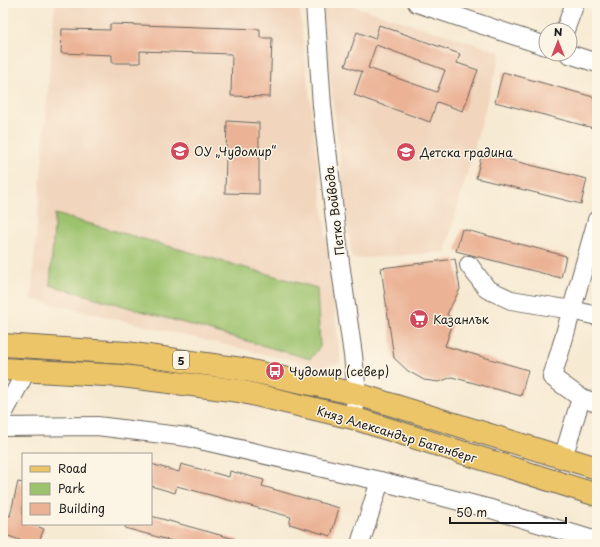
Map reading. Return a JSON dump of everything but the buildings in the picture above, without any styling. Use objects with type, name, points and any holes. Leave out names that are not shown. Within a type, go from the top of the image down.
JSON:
[{"type":"main road","name":"Княз Александър Батенберг","points":[[3,345],[126,353],[234,368],[357,394],[597,468]]},
{"type":"main road","name":"Княз Александър Батенберг","points":[[3,369],[122,376],[239,391],[353,418],[597,495]]},
{"type":"street","name":"Петко Войвода","points":[[315,3],[322,106],[357,394],[353,418]]},
{"type":"street","points":[[417,3],[538,43]]},
{"type":"street","points":[[567,22],[575,3]]},
{"type":"street","points":[[578,57],[597,63]]},
{"type":"street","points":[[563,458],[589,400],[552,377],[597,220]]},
{"type":"street","points":[[469,265],[487,289],[511,300],[572,310],[597,316]]},
{"type":"street","points":[[3,414],[27,370]]},
{"type":"street","points":[[3,428],[97,426],[188,437],[380,481],[491,509],[597,541]]},
{"type":"street","points":[[360,544],[380,481]]},
{"type":"shaded area","name":"ОУ „Чудомир“","points":[[55,3],[299,4],[341,363],[319,367],[31,299]]},
{"type":"shaded area","name":"Детска градина","points":[[321,3],[344,3],[501,52],[445,252],[352,259]]},
{"type":"green space","points":[[55,214],[317,288],[320,347],[310,359],[50,285]]},
{"type":"place","name":"ОУ „Чудомир“","points":[[180,151]]},
{"type":"place","name":"Детска градина","points":[[406,152]]},
{"type":"place","name":"Казанлък","points":[[419,319]]},
{"type":"place","name":"Чудомир (север)","points":[[275,371]]}]
